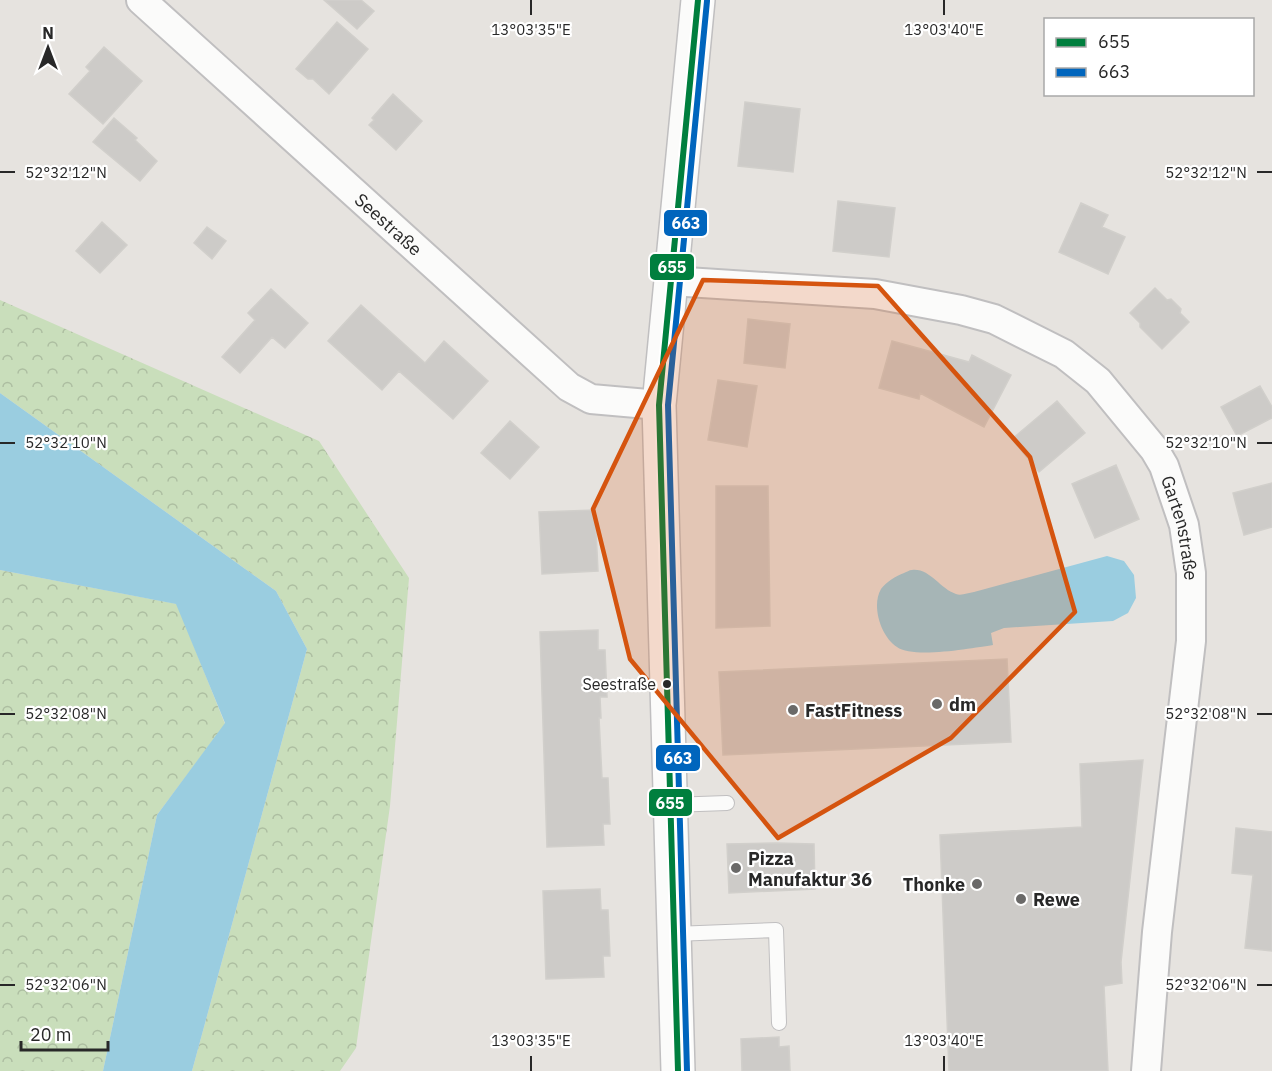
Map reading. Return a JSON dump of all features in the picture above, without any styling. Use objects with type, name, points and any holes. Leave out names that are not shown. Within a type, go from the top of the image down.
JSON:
[{"type":"street","name":"Seestraße","points":[[141,0],[569,387],[591,399],[659,405]]},
{"type":"street","points":[[678,1071],[659,405],[698,0]]},
{"type":"street","name":"Gartenstraße","points":[[671,281],[875,294],[961,310],[994,319],[1064,354],[1098,381],[1154,448],[1164,466],[1184,525],[1191,573],[1191,641],[1157,932],[1146,1071]]},
{"type":"lane","points":[[671,805],[728,802]]},
{"type":"lane","points":[[674,934],[776,930],[780,1023]]},
{"type":"highlighted area","points":[[703,280],[878,286],[1030,457],[1075,612],[951,738],[778,838],[630,659],[593,509]]},
{"type":"green space","points":[[0,300],[319,441],[409,578],[390,806],[356,1048],[340,1071],[192,1071],[307,649],[276,591],[0,393]]},
{"type":"green space","points":[[0,570],[177,604],[225,724],[157,815],[103,1071],[0,1071]]},
{"type":"water","points":[[0,393],[276,591],[307,649],[192,1071],[103,1071],[157,815],[225,723],[176,604],[0,570]]},
{"type":"water","points":[[1107,556],[1124,561],[1134,575],[1136,598],[1128,613],[1113,621],[1004,628],[991,633],[993,645],[958,650],[916,652],[897,647],[891,642],[879,621],[877,604],[881,589],[891,580],[910,570],[924,572],[950,591],[962,595]]},
{"type":"building","points":[[324,0],[361,0],[374,11],[357,29]]},
{"type":"building","points":[[337,22],[368,49],[329,94],[313,79],[308,79],[296,69]]},
{"type":"building","points":[[104,47],[142,81],[103,124],[69,94],[90,71],[86,67]]},
{"type":"building","points":[[393,94],[422,121],[396,150],[369,125],[374,120],[372,118]]},
{"type":"building","points":[[745,102],[800,109],[793,172],[738,166]]},
{"type":"building","points":[[114,118],[137,138],[135,140],[157,161],[140,181],[93,142]]},
{"type":"building","points":[[838,201],[895,208],[889,257],[833,251]]},
{"type":"building","points":[[1081,203],[1108,215],[1102,227],[1125,237],[1108,274],[1059,252]]},
{"type":"building","points":[[102,222],[127,245],[100,273],[76,251]]},
{"type":"building","points":[[207,227],[226,241],[212,259],[194,243]]},
{"type":"building","points":[[1155,288],[1181,309],[1180,313],[1189,322],[1162,349],[1140,327],[1140,323],[1130,313]]},
{"type":"building","points":[[271,289],[308,323],[285,348],[272,337],[240,373],[222,357],[255,320],[248,313]]},
{"type":"building","points":[[361,305],[425,363],[444,341],[488,381],[453,419],[399,371],[382,390],[328,341]]},
{"type":"building","points":[[748,319],[790,324],[785,368],[744,363]]},
{"type":"building","points":[[892,341],[969,362],[972,355],[1011,375],[984,427],[920,393],[919,399],[879,388]]},
{"type":"building","points":[[718,380],[757,386],[747,447],[708,440]]},
{"type":"building","points":[[1260,386],[1272,407],[1272,418],[1237,436],[1221,407]]},
{"type":"building","points":[[1057,401],[1085,433],[1039,472],[1012,439]]},
{"type":"building","points":[[510,421],[539,447],[510,479],[481,453]]},
{"type":"building","points":[[1116,465],[1139,519],[1095,538],[1072,484]]},
{"type":"building","points":[[1272,483],[1272,527],[1244,535],[1233,493]]},
{"type":"building","points":[[716,486],[768,486],[770,626],[716,628]]},
{"type":"building","points":[[595,510],[598,571],[542,574],[539,512]]},
{"type":"building","points":[[598,630],[598,650],[605,650],[607,697],[600,697],[601,718],[599,718],[602,778],[608,778],[610,824],[603,824],[604,845],[547,847],[540,632]]},
{"type":"building","points":[[1007,659],[1011,742],[723,755],[719,672]]},
{"type":"building","name":"Rewe","points":[[1143,760],[1121,962],[1122,983],[1104,986],[1108,1071],[949,1071],[940,835],[1082,827],[1080,764]]},
{"type":"building","points":[[1236,828],[1272,832],[1272,951],[1245,948],[1253,875],[1232,873]]},
{"type":"building","points":[[727,844],[814,844],[815,889],[729,893]]},
{"type":"building","points":[[600,889],[601,910],[608,910],[610,956],[603,956],[604,977],[546,979],[543,891]]},
{"type":"building","points":[[779,1037],[779,1047],[789,1046],[790,1071],[742,1071],[741,1039]]},
{"type":"transit line","name":"655","points":[[678,1071],[659,405],[698,0]]},
{"type":"transit line","name":"663","points":[[687,1071],[668,405],[707,1]]},
{"type":"place","name":"Seestraße","points":[[667,684]]},
{"type":"place","name":"dm","points":[[937,704]]},
{"type":"place","name":"FastFitness","points":[[793,710]]},
{"type":"place","name":"Pizza Manufaktur 36","points":[[736,868]]},
{"type":"place","name":"Thonke","points":[[977,884]]},
{"type":"place","name":"Rewe","points":[[1021,899]]}]
